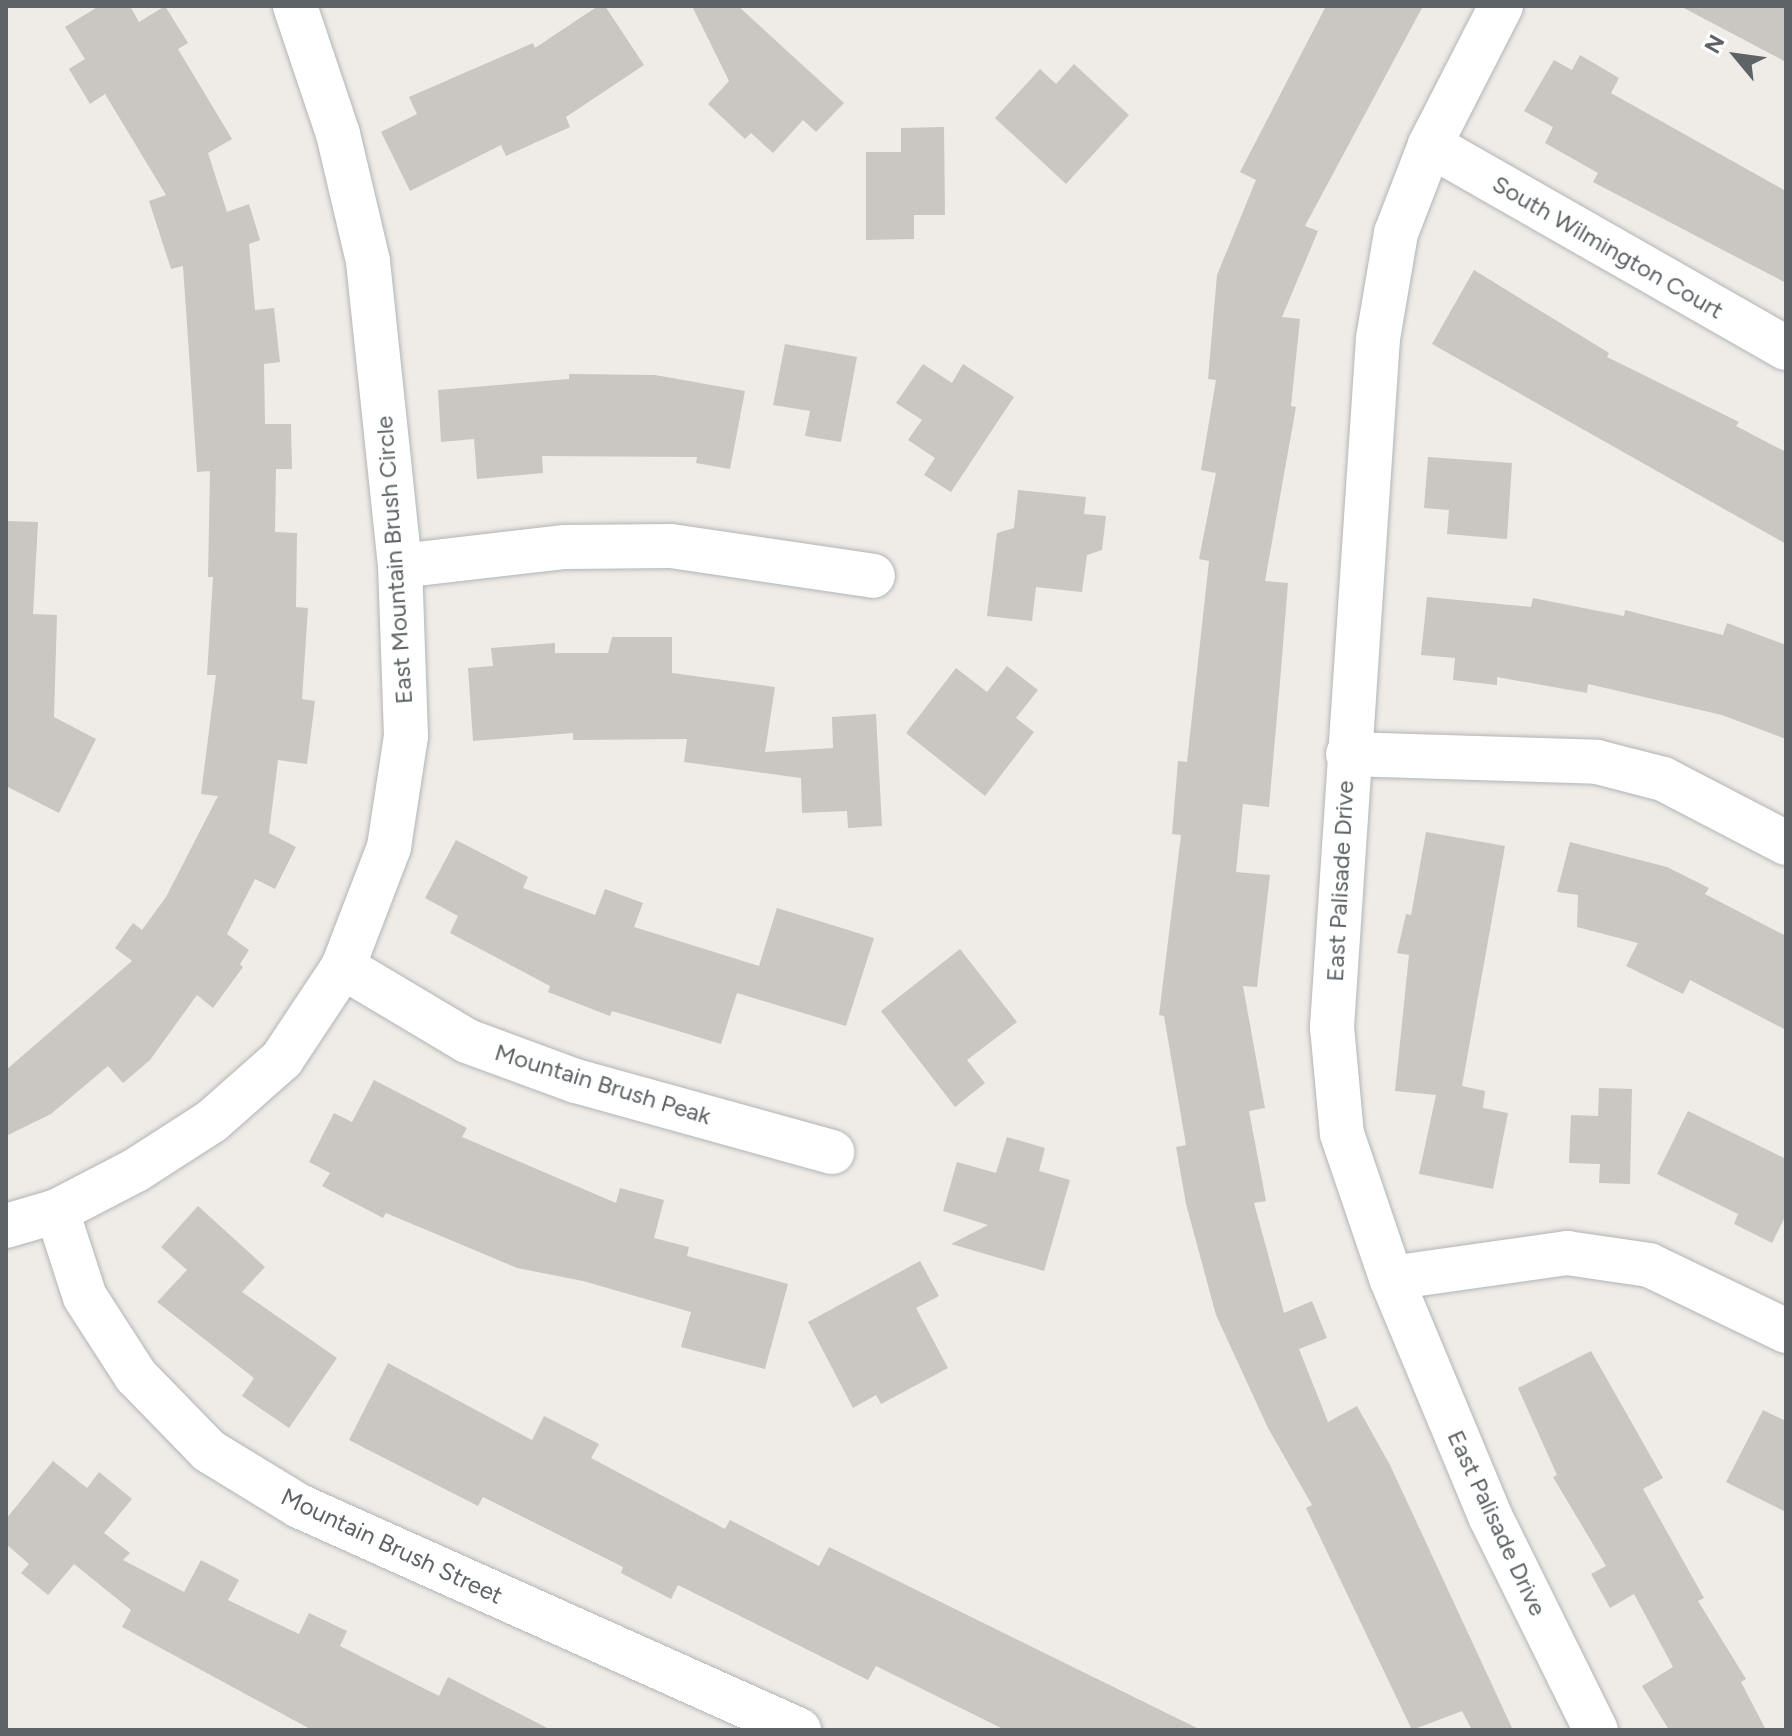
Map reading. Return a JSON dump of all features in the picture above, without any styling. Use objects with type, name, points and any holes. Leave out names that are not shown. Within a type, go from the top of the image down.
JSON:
[{"type":"street","name":"East Palisade Drive","points":[[1501,6],[1430,145],[1396,233],[1378,338],[1332,1027],[1342,1134],[1391,1278],[1491,1518],[1596,1730]]},
{"type":"street","name":"East Mountain Brush Circle","points":[[6,1226],[57,1211],[212,1121],[282,1059],[343,967],[389,847],[406,736],[400,566],[368,261],[309,10]]},
{"type":"street","name":"South Wilmington Court","points":[[1430,145],[1786,348]]},
{"type":"street","points":[[400,566],[565,547],[671,546],[873,576]]},
{"type":"street","points":[[1348,754],[1597,762],[1663,779],[1786,843]]},
{"type":"street","name":"Mountain Brush Peak","points":[[343,967],[481,1046],[576,1081],[832,1152]]},
{"type":"street","name":"Mountain Brush Street","points":[[57,1211],[85,1297],[136,1376],[209,1451],[299,1506],[799,1730]]},
{"type":"street","points":[[1391,1278],[1567,1253],[1649,1265],[1786,1331]]},
{"type":"building","points":[[99,6],[130,6],[139,22],[165,6],[188,43],[178,49],[232,139],[208,153],[227,212],[249,204],[260,240],[249,244],[255,310],[274,308],[280,362],[264,364],[265,424],[291,424],[292,469],[276,469],[275,532],[297,533],[296,607],[308,608],[302,699],[315,701],[307,764],[278,760],[269,833],[296,847],[275,889],[255,879],[227,934],[249,950],[240,964],[243,967],[213,1008],[197,995],[150,1060],[123,1083],[108,1066],[51,1114],[6,1136],[6,1070],[132,961],[115,948],[133,923],[142,930],[166,897],[218,796],[201,794],[216,675],[207,675],[213,577],[208,577],[210,471],[197,472],[183,266],[171,269],[149,201],[166,195],[105,94],[90,104],[69,69],[85,59],[65,27]]},
{"type":"building","points":[[598,6],[605,6],[644,65],[566,117],[570,127],[506,156],[501,145],[410,191],[381,132],[417,114],[409,97],[533,43],[535,48]]},
{"type":"building","points":[[692,6],[738,6],[844,103],[816,132],[803,120],[773,153],[751,133],[745,139],[708,104],[729,81]]},
{"type":"building","points":[[1326,6],[1423,6],[1305,226],[1318,231],[1282,317],[1300,319],[1291,406],[1296,407],[1265,581],[1288,583],[1280,682],[1269,807],[1243,804],[1236,872],[1270,875],[1257,987],[1243,986],[1265,1108],[1249,1111],[1266,1201],[1254,1203],[1284,1313],[1312,1301],[1327,1338],[1299,1349],[1328,1422],[1357,1406],[1390,1465],[1513,1730],[1472,1730],[1462,1711],[1412,1730],[1306,1508],[1312,1505],[1268,1428],[1216,1315],[1186,1204],[1176,1147],[1186,1145],[1164,1016],[1159,1015],[1181,835],[1172,834],[1178,761],[1187,762],[1209,561],[1199,559],[1216,473],[1201,470],[1216,380],[1208,379],[1217,275],[1256,180],[1240,172]]},
{"type":"building","points":[[1680,6],[1786,6],[1786,62]]},
{"type":"building","points":[[1580,55],[1619,78],[1611,93],[1786,191],[1786,283],[1593,182],[1598,173],[1545,143],[1553,127],[1524,111],[1554,60],[1572,70]]},
{"type":"building","points":[[1074,64],[1129,115],[1066,184],[995,118],[1040,69],[1056,84]]},
{"type":"building","points":[[944,127],[945,215],[914,215],[914,239],[866,240],[866,152],[901,152],[901,128]]},
{"type":"building","points":[[1474,270],[1609,353],[1607,357],[1739,422],[1736,426],[1786,452],[1786,544],[1432,344]]},
{"type":"building","points":[[785,344],[857,357],[841,442],[805,436],[810,411],[773,405]]},
{"type":"building","points":[[923,364],[952,383],[963,364],[1014,397],[951,492],[924,475],[935,458],[908,440],[922,420],[896,403]]},
{"type":"building","points":[[569,374],[655,375],[745,391],[730,469],[696,463],[697,457],[542,456],[543,473],[477,479],[474,439],[441,442],[438,390],[569,379]]},
{"type":"building","points":[[1428,457],[1512,463],[1507,539],[1447,534],[1449,510],[1424,508]]},
{"type":"building","points":[[1018,490],[1086,497],[1084,514],[1106,516],[1102,550],[1087,555],[1082,592],[1036,587],[1032,621],[987,616],[997,533],[1014,528]]},
{"type":"building","points":[[6,521],[38,522],[33,614],[57,615],[54,717],[96,739],[59,813],[6,786]]},
{"type":"building","points":[[1427,597],[1531,607],[1533,598],[1624,616],[1625,610],[1723,635],[1727,623],[1786,645],[1786,739],[1722,715],[1588,684],[1587,693],[1497,677],[1497,685],[1453,680],[1455,658],[1421,655]]},
{"type":"building","points":[[612,637],[672,637],[672,673],[775,687],[765,752],[833,748],[832,717],[876,714],[882,826],[848,828],[847,811],[802,813],[801,778],[684,762],[687,739],[573,740],[573,733],[473,741],[468,668],[493,666],[491,648],[555,643],[555,653],[608,653]]},
{"type":"building","points":[[1007,666],[1038,690],[1016,718],[1034,732],[985,796],[906,733],[956,668],[987,692]]},
{"type":"building","points":[[1426,832],[1505,846],[1462,1086],[1485,1091],[1483,1108],[1508,1113],[1493,1189],[1419,1174],[1436,1095],[1395,1091],[1409,955],[1397,953],[1406,914],[1411,915]]},
{"type":"building","points":[[456,840],[528,877],[523,888],[595,915],[605,889],[643,903],[634,927],[759,966],[777,908],[874,938],[846,1026],[737,993],[721,1044],[612,1011],[610,1016],[548,992],[550,986],[450,933],[458,916],[425,898]]},
{"type":"building","points":[[1570,842],[1667,867],[1709,888],[1705,894],[1786,936],[1786,1030],[1690,980],[1683,994],[1626,966],[1638,943],[1577,927],[1578,895],[1557,892]]},
{"type":"building","points":[[960,949],[1017,1022],[967,1060],[985,1083],[955,1107],[881,1011]]},
{"type":"building","points":[[374,1080],[467,1128],[462,1137],[616,1203],[620,1188],[664,1200],[654,1238],[689,1247],[687,1256],[788,1284],[765,1369],[681,1347],[691,1312],[583,1281],[517,1268],[386,1213],[383,1218],[322,1186],[330,1173],[309,1162],[334,1113],[352,1122]]},
{"type":"building","points":[[1599,1088],[1632,1089],[1630,1184],[1599,1183],[1600,1164],[1569,1163],[1571,1115],[1598,1116]]},
{"type":"building","points":[[1688,1111],[1786,1159],[1786,1215],[1772,1243],[1734,1224],[1738,1214],[1657,1174]]},
{"type":"building","points":[[1007,1137],[1045,1148],[1039,1171],[1070,1180],[1044,1271],[951,1244],[988,1225],[943,1211],[957,1162],[996,1173]]},
{"type":"building","points":[[198,1206],[265,1267],[242,1292],[337,1358],[289,1428],[242,1396],[254,1378],[157,1302],[187,1270],[161,1247]]},
{"type":"building","points":[[920,1261],[939,1296],[916,1308],[948,1368],[881,1404],[876,1395],[853,1408],[808,1322]]},
{"type":"building","points":[[1591,1351],[1663,1478],[1643,1489],[1704,1598],[1698,1601],[1746,1679],[1741,1682],[1766,1730],[1669,1730],[1642,1686],[1673,1667],[1634,1594],[1610,1608],[1591,1574],[1606,1566],[1553,1477],[1557,1475],[1518,1388]]},
{"type":"building","points":[[388,1363],[532,1440],[544,1416],[599,1444],[591,1458],[725,1529],[730,1520],[819,1566],[829,1547],[1201,1730],[1005,1730],[876,1666],[868,1680],[678,1585],[671,1599],[621,1573],[623,1567],[483,1497],[478,1506],[349,1440]]},
{"type":"building","points":[[1763,1410],[1786,1421],[1786,1512],[1726,1482]]},
{"type":"building","points":[[53,1461],[87,1488],[99,1472],[132,1499],[104,1533],[130,1553],[123,1560],[184,1592],[201,1560],[239,1580],[228,1600],[299,1634],[309,1613],[347,1631],[340,1646],[439,1696],[448,1677],[551,1730],[312,1730],[122,1627],[131,1610],[74,1564],[48,1595],[21,1573],[29,1564],[6,1544],[6,1519]]}]
